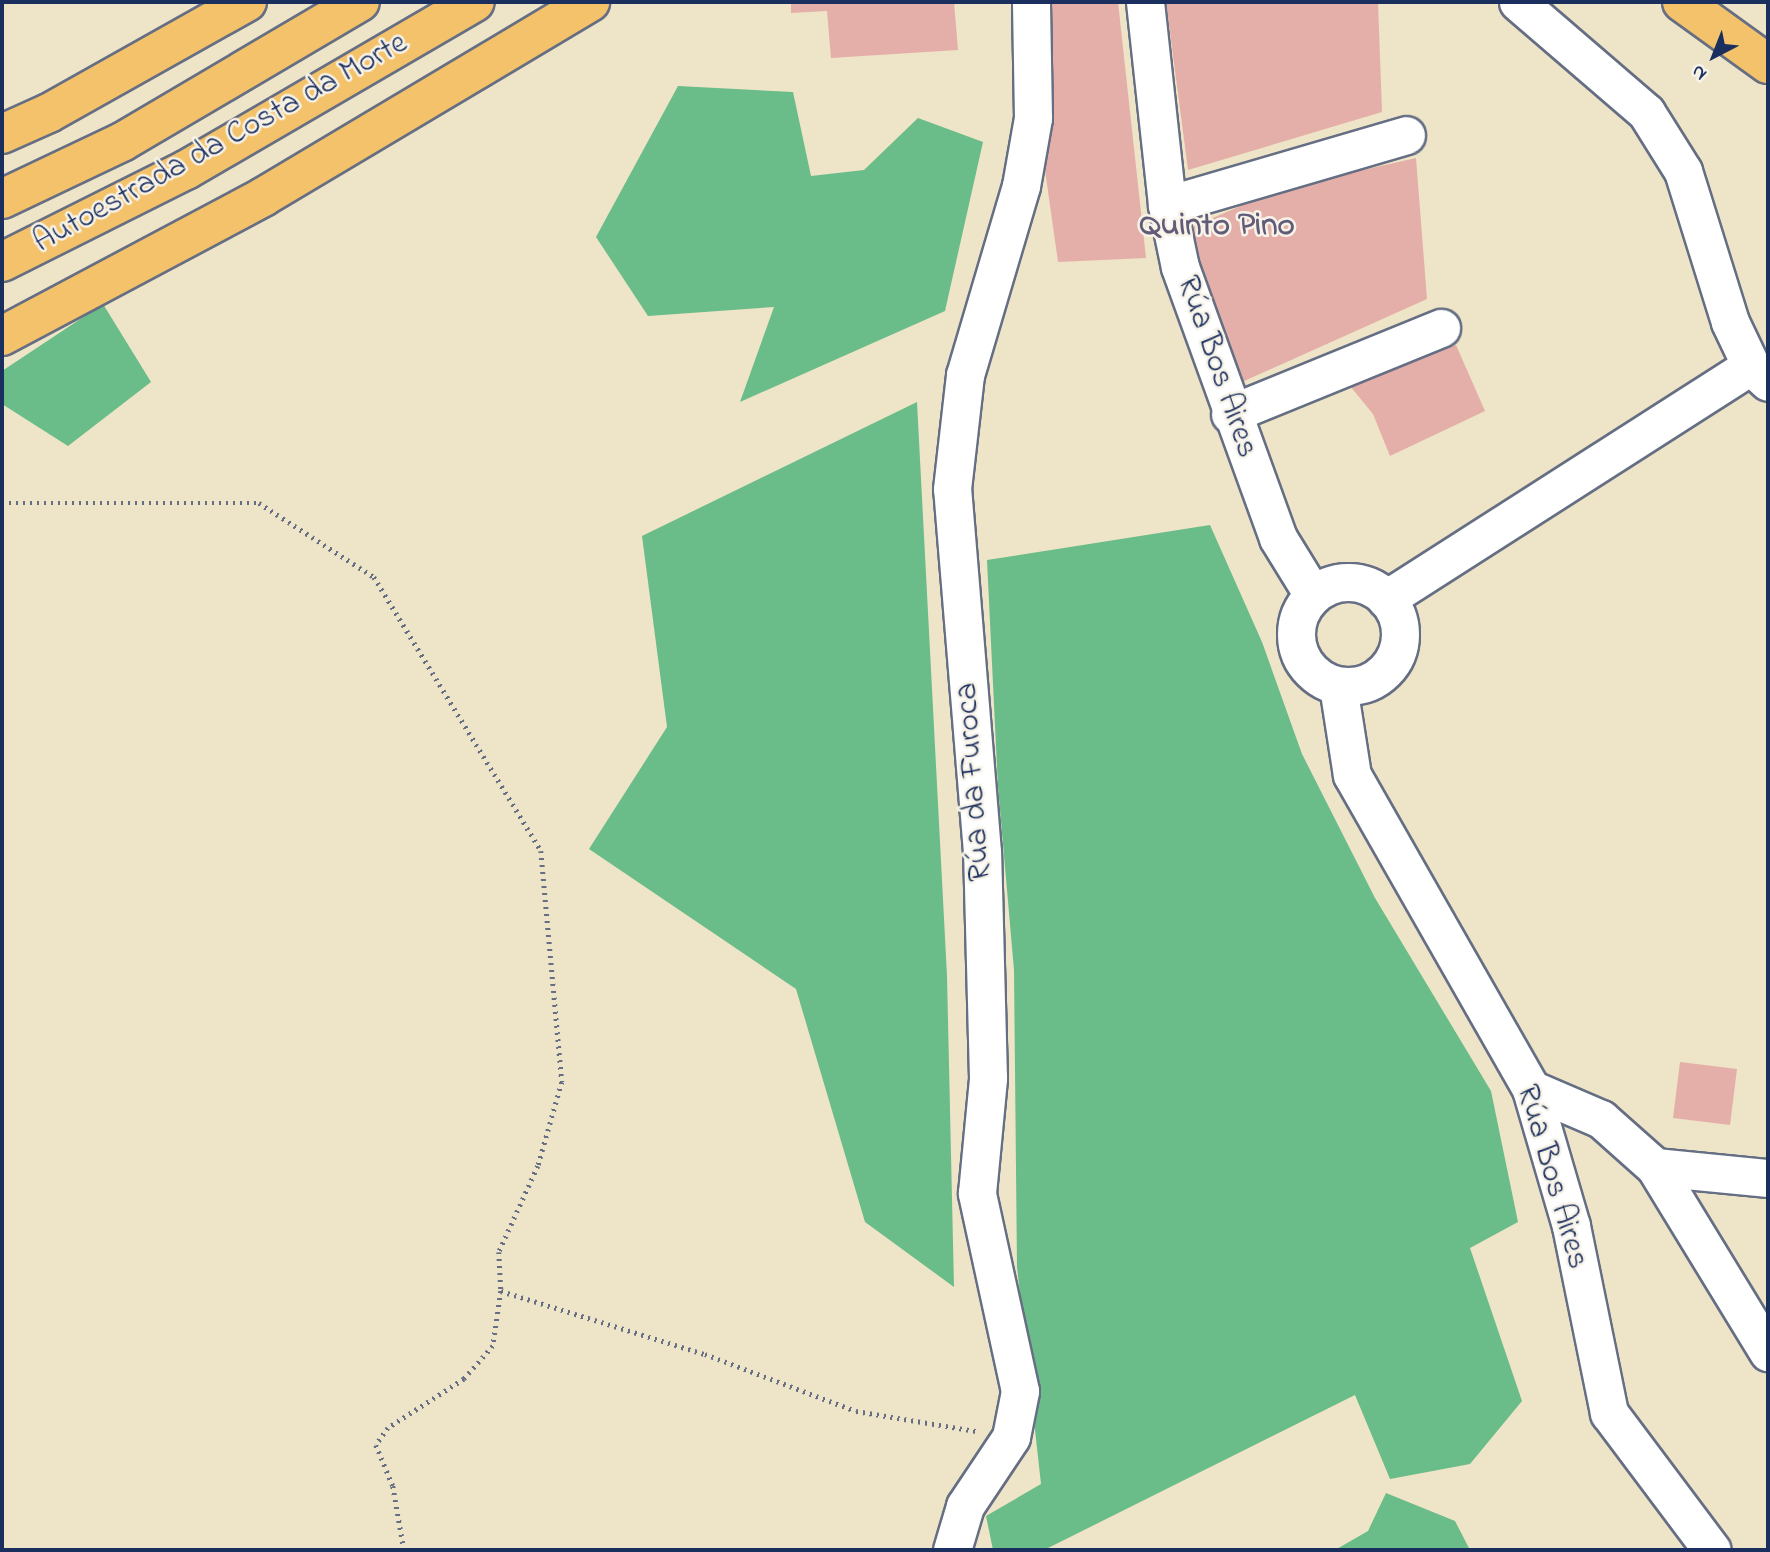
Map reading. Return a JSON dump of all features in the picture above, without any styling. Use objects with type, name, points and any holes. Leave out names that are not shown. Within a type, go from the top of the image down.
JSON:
[{"type":"main road","points":[[2,134],[50,113],[247,2]]},
{"type":"main road","name":"Autoestrada da Costa da Morte","points":[[2,199],[122,142],[360,2]]},
{"type":"main road","name":"Autoestrada da Costa da Morte","points":[[2,262],[186,170],[475,2]]},
{"type":"main road","points":[[2,335],[263,197],[590,2]]},
{"type":"main road","points":[[1682,2],[1768,64]]},
{"type":"street","name":"Rúa da Furoca","points":[[952,1550],[965,1506],[1011,1437],[1020,1391],[977,1193],[988,1078],[982,852],[952,489],[965,375],[1021,186],[1033,118],[1031,2]]},
{"type":"street","name":"Rúa Bos Aires","points":[[1145,2],[1167,205],[1180,267],[1230,414],[1278,538],[1313,595]]},
{"type":"street","points":[[1386,599],[1760,374],[1730,322],[1683,170],[1646,112],[1518,2]]},
{"type":"street","points":[[1167,205],[1406,135]]},
{"type":"street","points":[[1230,414],[1440,328]]},
{"type":"street","points":[[1339,582],[1353,582],[1369,586],[1386,599],[1400,628],[1395,658],[1374,680],[1338,686],[1319,677],[1298,651],[1298,619],[1313,595],[1339,582]]},
{"type":"street","name":"Rúa Bos Aires","points":[[1338,686],[1352,775],[1531,1089],[1571,1226],[1609,1413],[1712,1550]]},
{"type":"street","points":[[1531,1089],[1601,1119],[1655,1167],[1768,1352]]},
{"type":"street","points":[[1655,1167],[1768,1178]]},
{"type":"path","points":[[2,503],[259,503],[374,578],[541,850],[562,1082],[538,1166],[499,1252],[501,1291],[493,1346],[464,1379],[388,1428],[376,1445],[393,1486],[404,1550]]},
{"type":"path","points":[[501,1291],[705,1354],[856,1411],[1011,1437]]},
{"type":"green space","points":[[678,86],[793,92],[811,176],[864,170],[918,118],[983,142],[945,311],[740,402],[774,307],[648,316],[596,237]]},
{"type":"green space","points":[[103,304],[151,382],[68,446],[2,404],[2,371]]},
{"type":"green space","points":[[917,402],[947,976],[954,1287],[865,1222],[796,989],[589,849],[667,727],[642,536]]},
{"type":"green space","points":[[1210,525],[1262,642],[1302,754],[1375,898],[1491,1091],[1518,1222],[1470,1248],[1522,1401],[1470,1464],[1390,1479],[1355,1395],[1044,1550],[993,1550],[986,1516],[1041,1484],[1017,1267],[1014,970],[998,787],[987,560]]},
{"type":"green space","points":[[1386,1493],[1455,1521],[1470,1550],[1335,1550],[1368,1531]]},
{"type":"building","points":[[791,2],[954,2],[958,50],[831,58],[827,11],[791,13]]},
{"type":"building","points":[[1048,2],[1118,2],[1146,258],[1058,262],[1043,156]]},
{"type":"building","points":[[1166,2],[1378,2],[1382,112],[1188,170]]},
{"type":"building","points":[[1416,158],[1427,299],[1242,382],[1189,228],[1283,188]]},
{"type":"building","points":[[1456,345],[1485,411],[1390,456],[1373,414],[1350,386]]},
{"type":"building","points":[[1680,1062],[1737,1069],[1730,1125],[1673,1118]]},
{"type":"district","name":"Quinto Pino","points":[[1217,227]]}]
